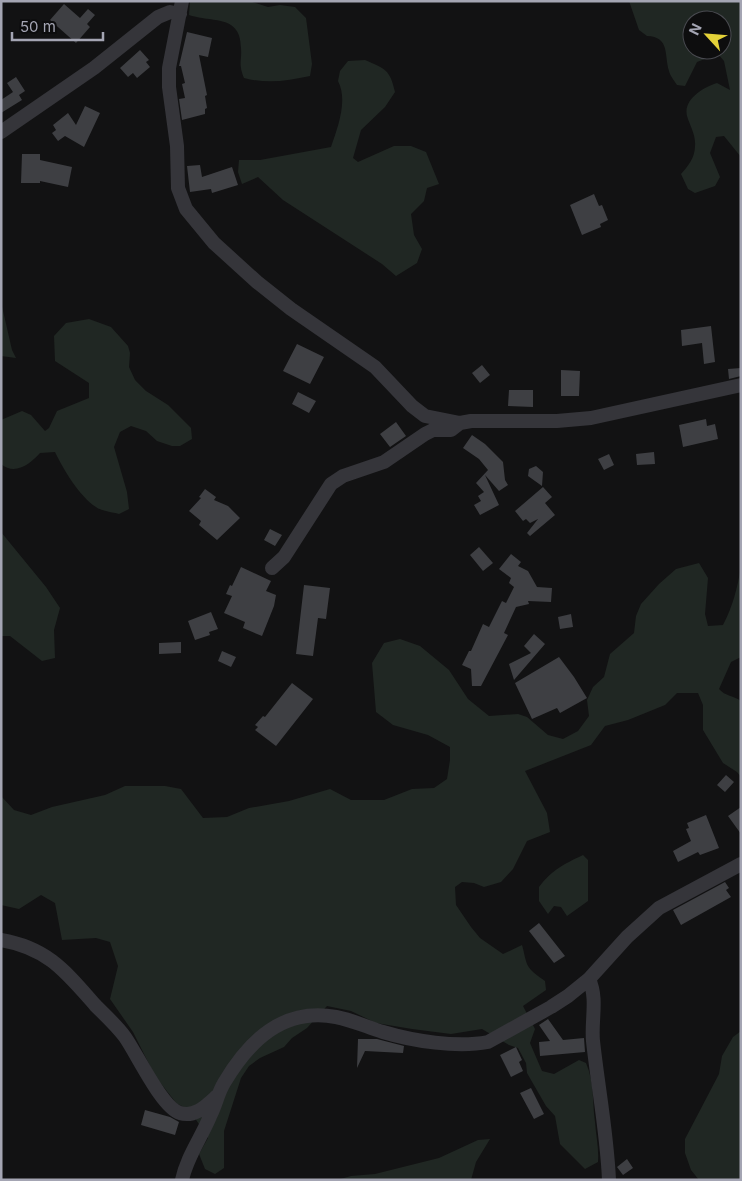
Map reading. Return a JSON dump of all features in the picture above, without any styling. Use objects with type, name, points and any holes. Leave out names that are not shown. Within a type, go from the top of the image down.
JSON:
[{"type":"street","points":[[1,132],[94,68],[158,17],[181,7]]},
{"type":"street","points":[[181,7],[169,68],[169,87],[177,146],[178,188],[186,210],[214,243],[257,282],[291,309],[375,367],[412,406],[425,416],[460,423],[471,421],[591,418],[741,385]]},
{"type":"street","points":[[272,568],[284,556],[331,484],[343,476],[384,462],[433,430],[451,430],[460,423]]},
{"type":"street","points":[[182,1180],[184,1169],[211,1115],[223,1083],[243,1055],[268,1030],[287,1020],[303,1016],[336,1017],[385,1033],[424,1040],[477,1044],[494,1038],[551,1007],[589,980],[627,937],[659,908],[741,864]]},
{"type":"street","points":[[1,940],[21,944],[37,951],[64,970],[124,1036],[164,1101],[179,1113],[190,1114],[200,1110],[218,1095]]},
{"type":"street","points":[[589,980],[594,993],[594,1043],[605,1120],[609,1180]]},
{"type":"shaded area","points":[[190,1],[249,1],[268,7],[280,5],[295,7],[306,18],[312,64],[310,76],[277,81],[244,78],[241,66],[240,37],[236,30],[224,22],[189,15]]},
{"type":"shaded area","points":[[629,1],[741,1],[741,157],[724,136],[716,137],[710,153],[720,177],[715,186],[695,193],[688,189],[681,174],[691,162],[695,150],[695,138],[687,116],[687,110],[691,99],[706,87],[717,83],[730,90],[723,60],[732,60],[732,10],[682,10],[682,60],[702,60],[697,62],[685,86],[677,85],[671,76],[663,43],[654,37],[647,36],[639,30]]},
{"type":"shaded area","points":[[365,60],[389,74],[395,92],[385,107],[361,130],[353,158],[358,162],[394,146],[411,146],[426,152],[439,184],[427,188],[424,201],[411,214],[414,235],[422,249],[417,263],[396,276],[382,264],[283,200],[258,177],[242,184],[238,172],[239,160],[260,160],[331,147],[341,114],[342,97],[338,81],[340,71],[348,61]]},
{"type":"shaded area","points":[[1,302],[12,350],[16,358],[1,356]]},
{"type":"shaded area","points":[[89,319],[111,327],[128,346],[130,353],[129,367],[135,380],[146,391],[168,405],[191,428],[192,439],[180,446],[172,446],[157,441],[146,431],[131,426],[120,432],[114,447],[127,492],[129,509],[119,514],[101,510],[84,497],[72,482],[55,452],[40,453],[32,461],[17,469],[1,464],[1,420],[22,411],[31,415],[45,431],[49,428],[57,411],[89,398],[89,383],[55,361],[54,336],[66,323]]},
{"type":"shaded area","points":[[1,532],[46,587],[60,608],[54,630],[55,658],[42,661],[10,636],[1,636]]},
{"type":"shaded area","points":[[699,563],[708,578],[705,614],[708,626],[723,625],[734,597],[741,567],[741,657],[731,662],[719,689],[741,701],[741,777],[723,763],[703,730],[703,705],[698,693],[677,693],[665,705],[628,720],[605,726],[591,745],[525,771],[547,813],[550,832],[527,841],[513,869],[501,882],[484,887],[474,883],[462,882],[455,887],[456,905],[480,938],[503,954],[522,945],[529,967],[545,981],[546,990],[523,1006],[535,1029],[530,1043],[542,1071],[554,1074],[579,1060],[586,1063],[592,1085],[598,1162],[585,1169],[560,1144],[555,1116],[546,1106],[527,1073],[526,1063],[518,1048],[509,1045],[482,1029],[451,1034],[412,1029],[376,1023],[351,1011],[327,1006],[307,1028],[292,1038],[284,1047],[260,1058],[249,1066],[241,1078],[224,1131],[224,1168],[215,1174],[205,1169],[199,1154],[208,1138],[189,1109],[177,1104],[155,1076],[133,1032],[110,999],[118,966],[110,942],[96,938],[62,940],[55,903],[41,895],[19,909],[1,905],[1,796],[14,810],[31,815],[52,807],[105,795],[125,786],[165,786],[181,789],[203,818],[227,817],[249,808],[289,801],[330,789],[351,800],[384,800],[412,789],[434,788],[447,779],[450,747],[428,735],[393,725],[376,712],[372,663],[384,643],[400,639],[420,646],[449,670],[468,699],[489,716],[518,714],[527,717],[548,735],[563,739],[578,731],[589,716],[587,700],[593,687],[604,677],[610,654],[634,633],[636,616],[641,604],[676,569]]},
{"type":"shaded area","points":[[583,855],[588,860],[588,901],[567,916],[561,907],[554,906],[548,914],[539,901],[539,887],[559,868]]},
{"type":"shaded area","points":[[741,1031],[741,1180],[699,1180],[691,1170],[685,1153],[685,1139],[719,1074],[722,1056],[733,1037]]},
{"type":"shaded area","points":[[490,1139],[476,1162],[471,1180],[337,1180],[351,1176],[375,1174],[439,1158],[478,1140]]},
{"type":"building","points":[[64,4],[80,18],[88,9],[95,15],[87,24],[90,27],[76,43],[50,20]]},
{"type":"building","points":[[187,32],[212,38],[208,57],[199,55],[207,95],[205,96],[207,108],[205,109],[205,114],[182,120],[179,99],[185,98],[182,84],[185,83],[181,66],[179,66]]},
{"type":"building","points":[[140,50],[149,60],[146,62],[150,67],[137,78],[133,73],[128,77],[120,68]]},
{"type":"building","points":[[16,77],[25,91],[19,95],[22,100],[1,113],[1,100],[13,92],[7,83]]},
{"type":"building","points":[[85,106],[100,113],[84,147],[65,136],[58,141],[52,133],[56,130],[53,125],[68,113],[76,125]]},
{"type":"building","points":[[22,154],[40,154],[40,160],[72,167],[68,187],[40,181],[40,183],[21,183]]},
{"type":"building","points":[[200,165],[202,177],[232,167],[238,185],[212,193],[211,189],[190,192],[187,166]]},
{"type":"building","points":[[594,194],[599,206],[602,205],[608,220],[600,224],[601,227],[582,235],[570,205]]},
{"type":"building","points":[[711,326],[715,362],[704,364],[702,343],[682,346],[681,330]]},
{"type":"building","points":[[297,344],[324,357],[310,384],[283,371]]},
{"type":"building","points":[[482,365],[490,375],[480,383],[472,373]]},
{"type":"building","points":[[741,368],[741,376],[729,379],[728,369]]},
{"type":"building","points":[[561,370],[580,371],[579,396],[561,396]]},
{"type":"building","points":[[509,390],[533,390],[533,407],[508,406]]},
{"type":"building","points":[[298,392],[316,401],[309,413],[292,404]]},
{"type":"building","points":[[706,419],[707,426],[715,424],[718,439],[683,447],[679,425]]},
{"type":"building","points":[[396,422],[406,436],[390,447],[380,434]]},
{"type":"building","points":[[472,435],[485,444],[503,462],[505,480],[508,485],[499,491],[485,475],[499,505],[480,515],[474,505],[481,501],[478,496],[484,492],[476,483],[488,470],[479,459],[463,448]]},
{"type":"building","points":[[654,452],[655,464],[637,465],[636,454]]},
{"type":"building","points":[[609,454],[614,465],[604,470],[598,459]]},
{"type":"building","points":[[536,466],[543,472],[542,486],[528,476],[529,469]]},
{"type":"building","points":[[543,487],[552,497],[545,503],[555,515],[530,536],[527,533],[538,519],[530,523],[526,519],[523,521],[515,511]]},
{"type":"building","points":[[205,489],[216,497],[214,500],[228,506],[240,518],[217,540],[199,525],[201,521],[189,511],[201,498],[199,497]]},
{"type":"building","points":[[270,529],[282,535],[275,546],[264,540]]},
{"type":"building","points":[[479,547],[493,563],[483,571],[470,555]]},
{"type":"building","points":[[511,554],[521,562],[518,566],[528,571],[537,587],[552,588],[551,602],[528,601],[529,604],[516,607],[504,633],[508,635],[481,686],[472,686],[471,669],[462,665],[469,651],[471,651],[483,624],[489,627],[502,601],[506,603],[514,587],[509,583],[511,578],[499,569]]},
{"type":"building","points":[[241,567],[271,581],[266,591],[276,595],[274,606],[262,636],[243,628],[245,622],[224,613],[232,596],[226,594]]},
{"type":"building","points":[[304,585],[330,588],[326,619],[318,618],[313,656],[296,654]]},
{"type":"building","points":[[211,612],[218,629],[209,632],[210,635],[195,640],[188,621]]},
{"type":"building","points":[[571,614],[573,627],[560,629],[558,617]]},
{"type":"building","points":[[534,634],[545,644],[514,680],[509,664],[531,653],[524,646]]},
{"type":"building","points":[[181,642],[181,653],[159,654],[159,643]]},
{"type":"building","points":[[222,651],[236,657],[231,667],[218,661]]},
{"type":"building","points":[[559,657],[587,698],[560,713],[557,708],[532,719],[515,683]]},
{"type":"building","points":[[292,683],[313,699],[276,746],[255,730],[258,727],[255,725],[263,716],[265,717]]},
{"type":"building","points":[[726,775],[734,782],[725,792],[717,785]]},
{"type":"building","points":[[741,807],[741,834],[728,816]]},
{"type":"building","points":[[706,815],[719,848],[700,855],[698,852],[678,862],[673,851],[691,841],[686,829],[689,828],[687,823]]},
{"type":"building","points":[[725,882],[729,888],[726,890],[731,897],[681,925],[673,910]]},
{"type":"building","points":[[539,923],[565,956],[554,963],[529,931]]},
{"type":"building","points":[[548,1019],[563,1040],[584,1038],[585,1052],[540,1056],[539,1042],[550,1041],[539,1025]]},
{"type":"building","points":[[358,1039],[377,1039],[404,1046],[403,1053],[365,1051],[357,1068]]},
{"type":"building","points":[[516,1047],[522,1060],[519,1062],[523,1071],[511,1077],[500,1055]]},
{"type":"building","points":[[531,1088],[544,1114],[534,1119],[520,1093]]},
{"type":"building","points":[[145,1110],[170,1117],[179,1122],[175,1135],[141,1125]]},
{"type":"building","points":[[627,1159],[633,1168],[623,1175],[617,1167]]}]
